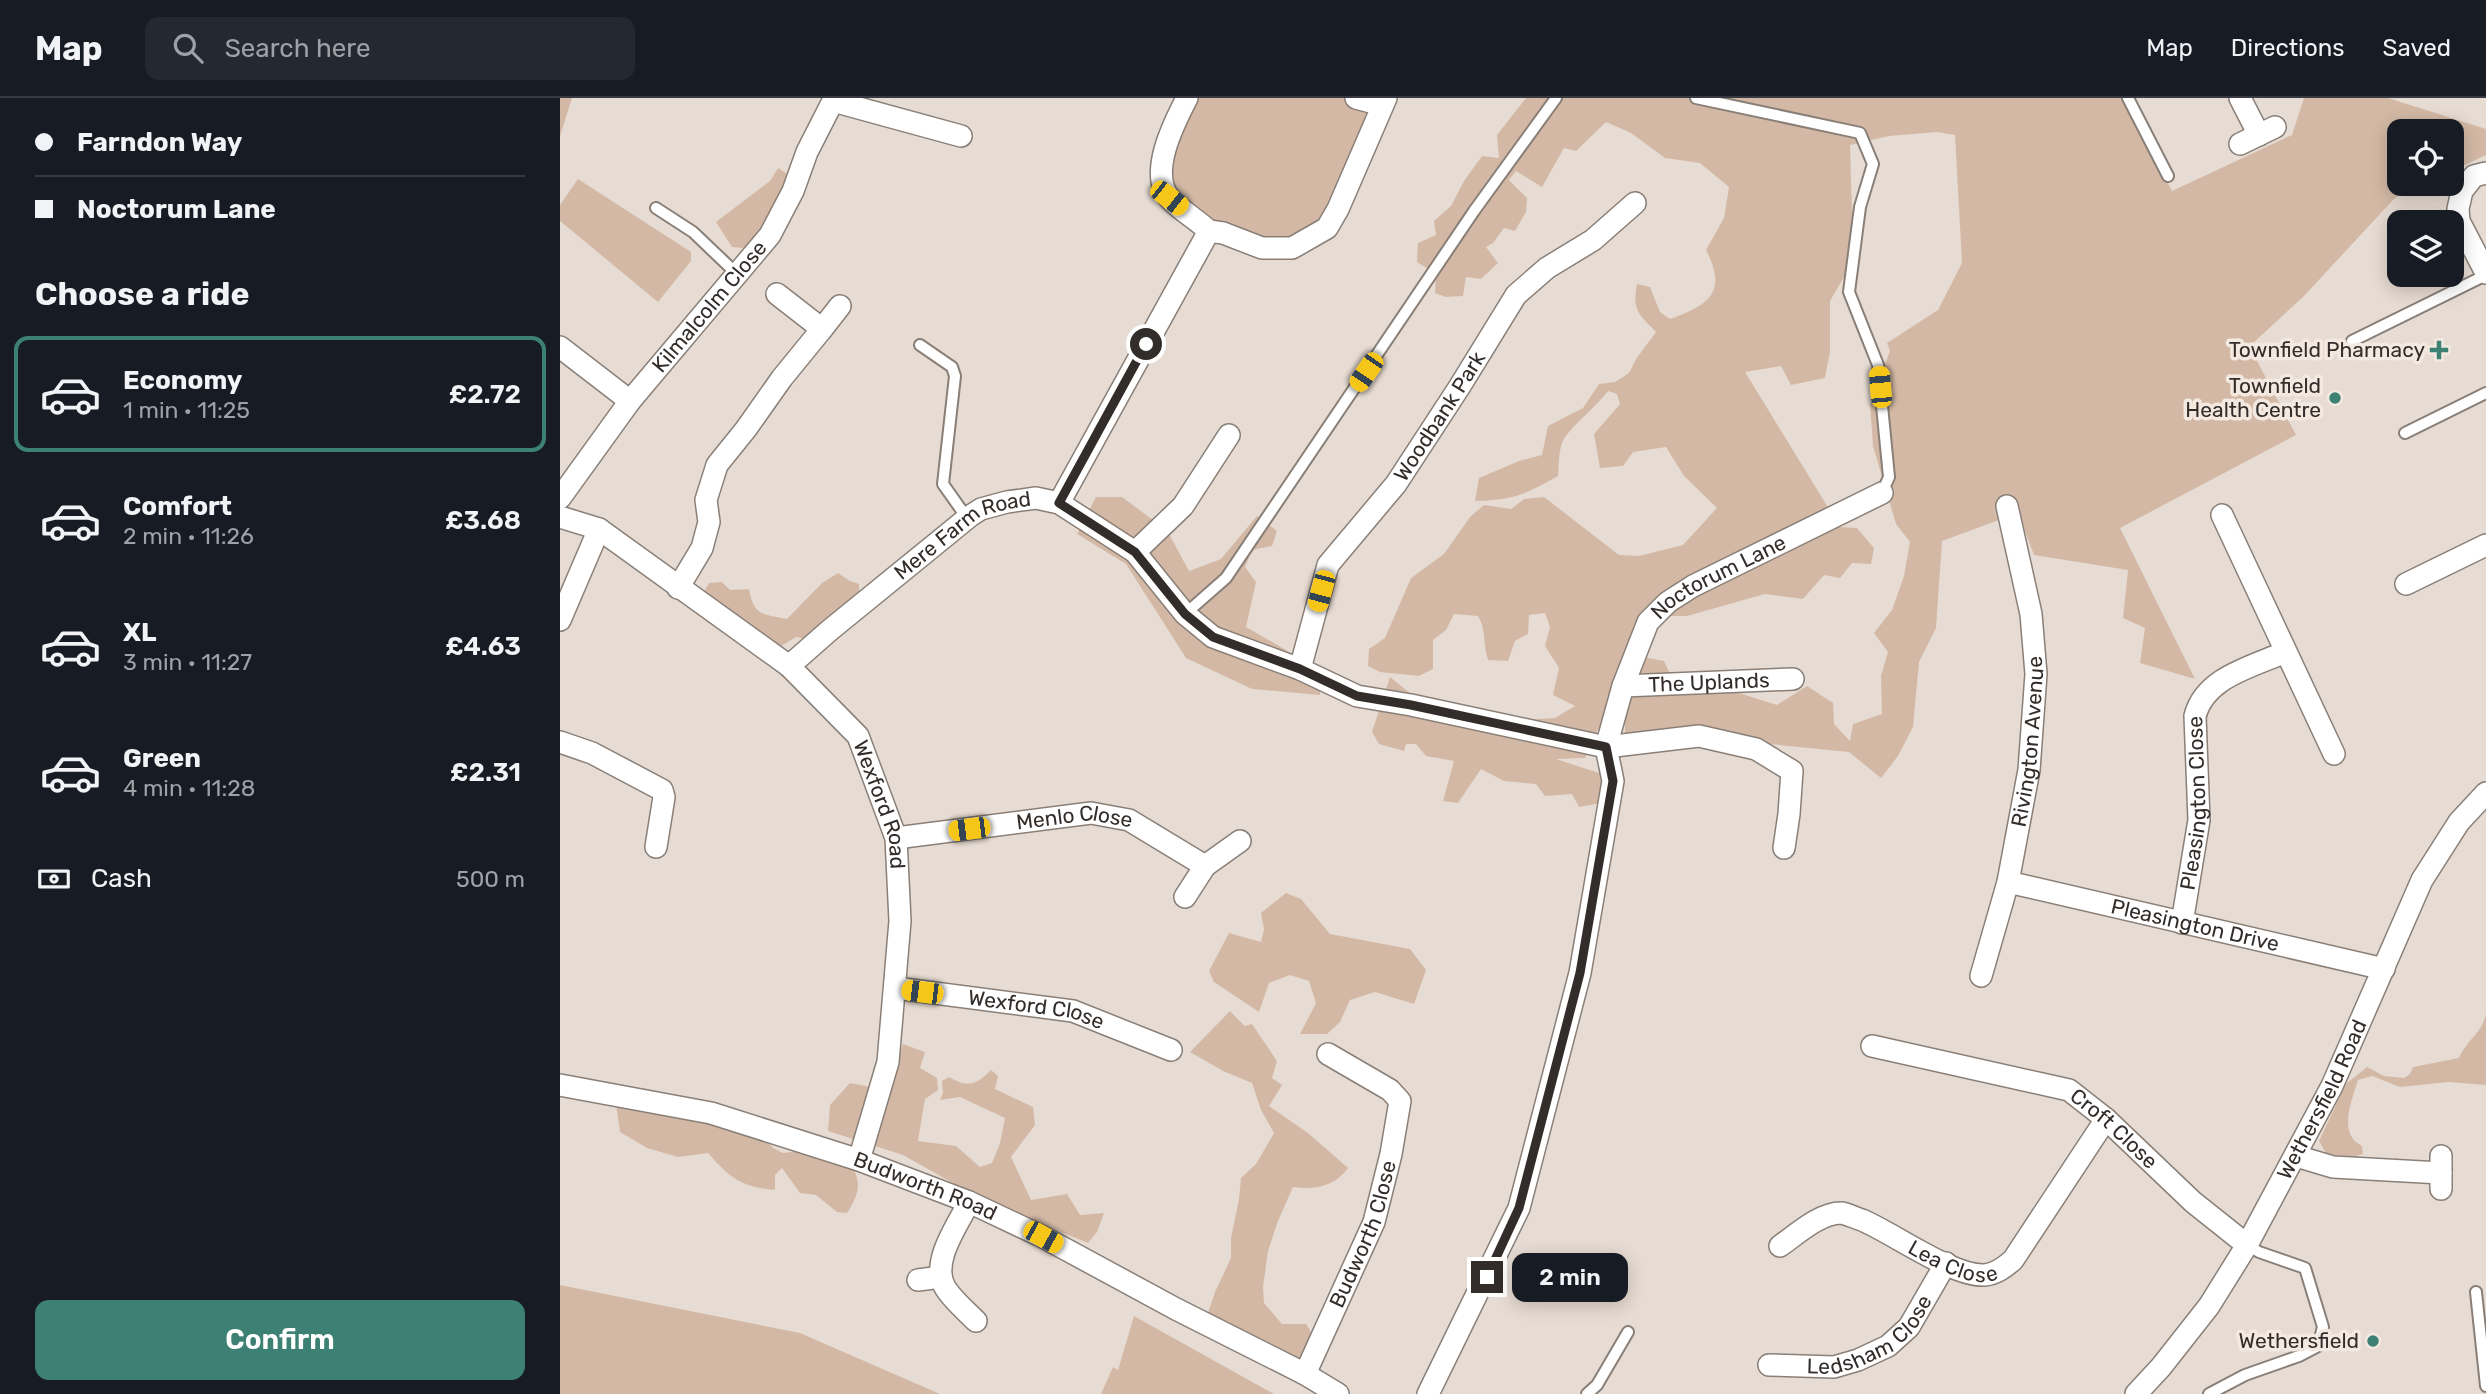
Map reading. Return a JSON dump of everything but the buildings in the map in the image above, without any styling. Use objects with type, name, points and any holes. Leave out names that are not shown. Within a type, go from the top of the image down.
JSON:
[{"type":"street","points":[[1187,98],[1166,146],[1161,170],[1162,185],[1169,198],[1209,231],[1223,233],[1262,248],[1292,248],[1327,228],[1338,209],[1384,101],[1356,98]]},
{"type":"street","points":[[2241,98],[2258,135]]},
{"type":"street","name":"Kilmalcolm Close","points":[[560,498],[630,401],[738,275],[776,224],[793,191],[807,152],[833,101],[961,136]]},
{"type":"street","points":[[2486,173],[2474,176],[2462,191],[2458,209],[2459,221],[2486,274]]},
{"type":"street","name":"Woodbank Park","points":[[1300,669],[1328,565],[1396,484],[1516,295],[1548,268],[1593,240],[1634,202]]},
{"type":"street","points":[[1059,503],[1209,231]]},
{"type":"street","name":"Kilmalcolm Close","points":[[777,294],[822,329]]},
{"type":"street","points":[[678,588],[702,548],[709,522],[706,500],[718,464],[840,306]]},
{"type":"street","points":[[560,347],[630,401]]},
{"type":"street","points":[[1135,552],[1183,506],[1228,435]]},
{"type":"street","name":"Noctorum Lane","points":[[1428,1394],[1519,1208],[1580,973],[1613,781],[1606,747],[1623,686],[1648,622],[1668,602],[1693,586],[1882,493]]},
{"type":"street","name":"Mere Farm Road","points":[[789,666],[830,629],[981,509],[1035,498],[1059,503],[1135,552],[1185,614],[1213,637],[1300,669],[1357,696],[1606,747],[1699,736],[1756,749],[1792,771],[1784,848]]},
{"type":"street","name":"Rivington Avenue","points":[[1981,976],[2008,882],[2029,770],[2036,674],[2031,614],[2007,506]]},
{"type":"street","points":[[2222,515],[2334,754]]},
{"type":"street","name":"Wexford Road","points":[[560,517],[599,529],[789,666],[858,736],[896,838],[901,921],[888,1062],[859,1160]]},
{"type":"street","points":[[560,620],[599,529]]},
{"type":"street","points":[[2406,584],[2486,545]]},
{"type":"street","name":"Pleasington Close","points":[[2182,923],[2199,820],[2195,716],[2198,706],[2204,694],[2218,682],[2286,652]]},
{"type":"street","name":"The Uplands","points":[[1623,686],[1793,679]]},
{"type":"street","points":[[560,742],[592,753],[662,790],[664,797],[656,847]]},
{"type":"street","name":"Wethersfield Road","points":[[2136,1394],[2209,1306],[2247,1245],[2332,1086],[2422,880],[2459,822],[2486,793]]},
{"type":"street","name":"Menlo Close","points":[[896,838],[1091,813],[1129,820],[1205,866]]},
{"type":"street","points":[[1185,897],[1205,866],[1241,841]]},
{"type":"street","name":"Pleasington Drive","points":[[2008,882],[2384,968]]},
{"type":"street","name":"Wexford Close","points":[[896,988],[1073,1011],[1171,1050]]},
{"type":"street","name":"Croft Close","points":[[1872,1046],[2069,1090],[2106,1119],[2193,1202],[2247,1245]]},
{"type":"street","name":"Budworth Close","points":[[1306,1374],[1374,1222],[1391,1154],[1400,1101],[1390,1090],[1328,1054]]},
{"type":"street","name":"Budworth Road","points":[[560,1085],[711,1113],[859,1160],[970,1202],[1043,1237],[1175,1309],[1306,1374],[1338,1394]]},
{"type":"street","name":"Lea Close","points":[[1780,1246],[1826,1216],[1843,1213],[1971,1273],[1986,1275],[2001,1270],[2013,1260],[2106,1119]]},
{"type":"street","points":[[2296,1156],[2333,1167],[2441,1173]]},
{"type":"street","points":[[970,1202],[944,1252],[941,1277],[945,1288],[976,1321]]},
{"type":"street","name":"Ledsham Close","points":[[1769,1365],[1834,1367],[1858,1360],[1888,1346],[1909,1328],[1946,1263]]},
{"type":"street","points":[[918,1280],[941,1277]]},
{"type":"lane","points":[[1185,614],[1226,578],[1474,211],[1556,98]]},
{"type":"lane","points":[[1696,98],[1860,133],[1874,164],[1860,207],[1849,292],[1878,365],[1889,477],[1882,493]]},
{"type":"lane","points":[[2128,98],[2168,176]]},
{"type":"lane","points":[[656,208],[693,232],[738,275]]},
{"type":"lane","points":[[2352,341],[2486,274]]},
{"type":"lane","points":[[920,345],[952,367],[955,376],[943,484],[967,519]]},
{"type":"lane","points":[[2405,433],[2486,393]]},
{"type":"lane","points":[[2209,1394],[2245,1375],[2299,1356],[2318,1346],[2323,1327],[2305,1268],[2247,1245]]},
{"type":"lane","points":[[2476,1292],[2486,1386]]},
{"type":"lane","points":[[1587,1394],[1597,1385],[1628,1332]]},
{"type":"shaded area","points":[[560,98],[572,98],[560,136]]},
{"type":"shaded area","points":[[1194,98],[1346,98],[1365,107],[1367,121],[1325,219],[1289,238],[1265,237],[1234,225],[1213,223],[1193,208],[1168,177],[1173,147]]},
{"type":"shaded area","points":[[1526,98],[2124,98],[2172,191],[2292,135],[2304,98],[2388,98],[2454,119],[2387,119],[2387,196],[2398,196],[2304,296],[2252,344],[2255,357],[2296,435],[2120,528],[2195,679],[2140,663],[2145,628],[2123,618],[2128,570],[2034,555],[2018,513],[1942,541],[1936,628],[1919,662],[1913,727],[1898,756],[1881,778],[1849,752],[1729,740],[1631,751],[1625,732],[1625,695],[1607,696],[1613,722],[1599,727],[1585,758],[1556,759],[1599,773],[1603,782],[1601,803],[1579,807],[1572,794],[1545,796],[1536,784],[1504,781],[1481,769],[1458,803],[1443,801],[1454,761],[1426,756],[1416,744],[1406,744],[1404,751],[1379,744],[1372,732],[1390,677],[1416,698],[1441,700],[1492,717],[1520,720],[1555,718],[1575,706],[1553,695],[1559,668],[1545,646],[1550,627],[1545,613],[1529,615],[1528,634],[1515,641],[1508,661],[1488,660],[1478,616],[1454,614],[1446,630],[1433,640],[1433,669],[1419,676],[1380,672],[1368,666],[1369,649],[1385,638],[1411,578],[1444,554],[1470,517],[1484,505],[1511,509],[1524,499],[1544,497],[1619,555],[1639,556],[1683,545],[1717,508],[1684,476],[1666,447],[1633,452],[1623,466],[1600,468],[1594,434],[1620,404],[1617,394],[1608,391],[1565,437],[1560,451],[1558,476],[1518,495],[1475,501],[1479,478],[1519,461],[1542,455],[1548,426],[1583,408],[1599,384],[1615,382],[1629,373],[1656,332],[1636,306],[1637,284],[1650,287],[1660,312],[1670,319],[1695,308],[1711,295],[1715,287],[1715,277],[1706,250],[1724,218],[1729,187],[1700,163],[1665,158],[1631,133],[1606,122],[1576,151],[1564,148],[1542,187],[1516,171],[1509,180],[1527,198],[1526,212],[1515,231],[1504,228],[1493,243],[1486,247],[1498,263],[1481,279],[1466,277],[1463,296],[1446,297],[1435,293],[1436,274],[1417,262],[1418,243],[1436,235],[1434,221],[1451,206],[1464,181],[1482,156],[1499,158],[1497,135]],"holes":[[[1937,132],[1955,135],[1962,263],[1938,310],[1887,343],[1890,351],[1870,404],[1873,446],[1896,524],[1910,542],[1904,576],[1892,610],[1874,633],[1888,652],[1881,676],[1882,714],[1853,724],[1850,741],[1834,724],[1833,703],[1807,686],[1777,705],[1739,693],[1657,693],[1671,676],[1664,661],[1637,656],[1639,645],[1666,616],[1687,616],[1765,594],[1803,599],[1824,575],[1840,578],[1852,563],[1871,564],[1874,548],[1857,528],[1840,527],[1745,372],[1781,366],[1791,385],[1825,378],[1830,352],[1830,301],[1848,270],[1852,214],[1850,145],[1889,136]]]},
{"type":"shaded area","points":[[2464,122],[2486,129],[2486,155],[2464,165]]},
{"type":"shaded area","points":[[778,168],[797,180],[755,249],[732,247],[716,222],[770,181]]},
{"type":"shaded area","points":[[578,179],[691,252],[691,261],[658,302],[560,221],[560,205]]},
{"type":"shaded area","points":[[1096,497],[1122,497],[1157,523],[1168,532],[1189,571],[1221,559],[1257,516],[1277,531],[1272,546],[1252,550],[1245,567],[1256,582],[1246,627],[1286,650],[1320,677],[1320,695],[1252,689],[1186,658],[1126,564],[1077,534]]},
{"type":"shaded area","points":[[838,573],[859,584],[859,595],[810,640],[796,637],[776,649],[701,597],[709,583],[722,582],[730,590],[749,589],[757,609],[771,616],[787,619],[822,583]]},
{"type":"shaded area","points":[[1286,893],[1301,899],[1330,934],[1410,949],[1426,970],[1414,1004],[1375,992],[1350,1000],[1340,1022],[1327,1034],[1300,1034],[1316,1003],[1309,981],[1290,975],[1269,983],[1259,1012],[1214,982],[1209,971],[1229,933],[1261,942],[1264,929],[1261,913]]},
{"type":"shaded area","points":[[1230,1011],[1245,1026],[1252,1024],[1277,1061],[1272,1078],[1282,1085],[1269,1106],[1308,1133],[1348,1168],[1337,1179],[1324,1186],[1293,1187],[1268,1251],[1263,1287],[1264,1303],[1282,1324],[1306,1324],[1315,1338],[1311,1371],[1205,1322],[1231,1258],[1231,1238],[1241,1178],[1256,1164],[1274,1133],[1261,1110],[1252,1083],[1223,1071],[1190,1052]]},
{"type":"shaded area","points":[[2486,1014],[2486,1085],[2449,1082],[2400,1087],[2372,1076],[2358,1080],[2348,1125],[2354,1141],[2362,1146],[2363,1154],[2349,1158],[2326,1153],[2319,1141],[2346,1084],[2367,1067],[2384,1076],[2404,1078],[2410,1074],[2413,1067],[2459,1058],[2481,1027]]},
{"type":"shaded area","points":[[903,1044],[925,1052],[920,1068],[937,1078],[938,1090],[925,1099],[918,1141],[956,1146],[980,1167],[992,1163],[1000,1143],[1005,1118],[960,1097],[940,1100],[943,1093],[942,1081],[949,1077],[961,1083],[972,1083],[991,1070],[998,1076],[995,1089],[1033,1107],[1035,1125],[1011,1157],[1031,1200],[1067,1194],[1080,1215],[1104,1213],[1097,1232],[1088,1243],[985,1201],[903,1155],[828,1131],[830,1105],[850,1083],[871,1087],[897,1065]]},
{"type":"shaded area","points":[[632,1094],[673,1094],[689,1110],[755,1126],[773,1148],[783,1153],[808,1150],[844,1155],[857,1177],[856,1197],[847,1213],[837,1212],[816,1195],[800,1193],[782,1168],[775,1175],[775,1190],[763,1189],[737,1180],[708,1153],[678,1157],[647,1148],[620,1132],[615,1097]]},
{"type":"shaded area","points":[[560,1285],[800,1333],[940,1394],[560,1394]]},
{"type":"shaded area","points":[[1134,1316],[1274,1394],[1101,1394],[1113,1367],[1118,1370]]},
{"type":"place","name":"Townfield Pharmacy","points":[[2439,350]]},
{"type":"place","name":"Townfield Health Centre","points":[[2335,398]]},
{"type":"place","name":"Wethersfield","points":[[2373,1341]]},
{"type":"route","points":[[1146,344],[1059,503],[1135,552],[1185,614],[1213,637],[1300,669],[1357,696],[1606,747],[1613,781],[1580,973],[1519,1208],[1487,1277]]}]
